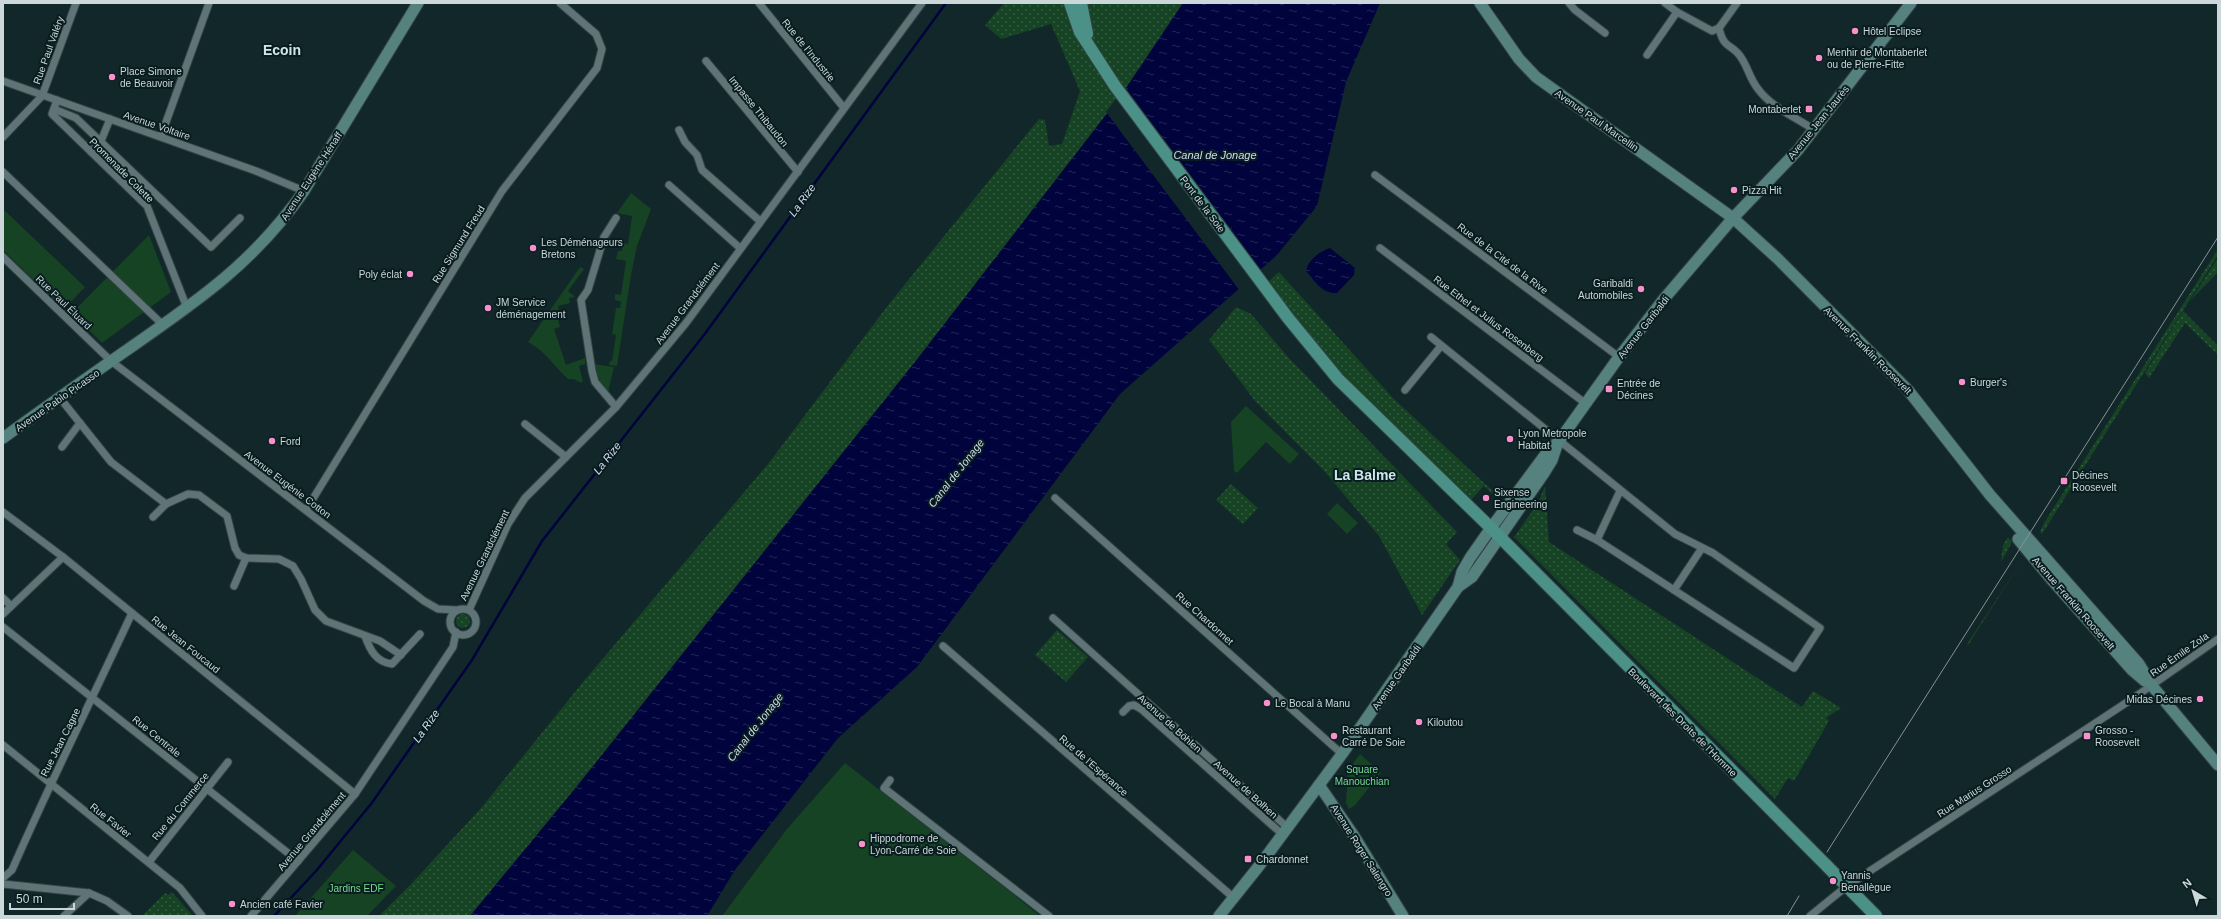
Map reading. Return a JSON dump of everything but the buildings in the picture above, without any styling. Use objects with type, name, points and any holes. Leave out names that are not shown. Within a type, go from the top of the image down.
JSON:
[{"type":"main road","name":"Avenue Eugène Hénaff","points":[[111,361],[222,282],[248,258],[287,216],[304,191],[417,3]]},
{"type":"main road","name":"Pont de la Soie","points":[[1070,3],[1075,20],[1106,72],[1272,297],[1338,379],[1495,532]]},
{"type":"main road","points":[[1081,3],[1087,42]]},
{"type":"main road","name":"Avenue Paul Marcellin","points":[[1480,3],[1520,59],[1536,77],[1733,218]]},
{"type":"main road","name":"Avenue Jean Jaurès","points":[[1733,218],[1798,150],[1911,3]]},
{"type":"main road","name":"Avenue Garibaldi","points":[[1319,785],[1458,587],[1472,577],[1495,532],[1544,473],[1552,460],[1559,441],[1619,357],[1663,300],[1733,218]]},
{"type":"main road","name":"Avenue Franklin Roosevelt","points":[[1733,218],[1778,260],[1908,390],[1990,495],[2003,507],[2042,561],[2139,664],[2151,685],[2218,765]]},
{"type":"main road","name":"Avenue Pablo Picasso","points":[[3,438],[111,361]]},
{"type":"main road","name":"Boulevard des Droits de l'Homme","points":[[1495,532],[1876,916]]},
{"type":"main road","points":[[1219,916],[1319,785]]},
{"type":"main road","name":"Avenue Roger Salengro","points":[[1319,785],[1350,830],[1403,916]]},
{"type":"street","name":"Rue Paul Valéry","points":[[3,137],[42,96],[76,3]]},
{"type":"street","points":[[161,136],[209,3]]},
{"type":"street","name":"Rue Sigmund Freud","points":[[306,510],[502,191],[597,68],[602,49],[596,34],[560,3]]},
{"type":"street","name":"Rue de l'Industrie","points":[[759,3],[844,108]]},
{"type":"street","name":"Avenue Grandclément","points":[[469,610],[513,516],[525,498],[616,406],[686,323],[922,3]]},
{"type":"street","points":[[1569,3],[1575,10],[1605,33]]},
{"type":"street","points":[[1665,3],[1677,12],[1712,30],[1742,59],[1745,69],[1755,85],[1768,100],[1813,129]]},
{"type":"street","points":[[1712,30],[1719,28],[1737,3]]},
{"type":"street","points":[[1647,55],[1677,12]]},
{"type":"street","points":[[1719,28],[1722,41]]},
{"type":"street","name":"Impasse Thibaudon","points":[[706,61],[798,172]]},
{"type":"street","name":"Avenue Voltaire","points":[[3,81],[42,96],[256,170],[304,191]]},
{"type":"street","points":[[57,100],[54,109],[76,118],[211,247],[240,218]]},
{"type":"street","name":"Promenade Colette","points":[[54,109],[52,114],[147,206],[187,308]]},
{"type":"street","points":[[91,152],[101,141],[110,119]]},
{"type":"street","points":[[679,130],[685,142],[697,155],[702,170],[760,221]]},
{"type":"street","points":[[3,172],[163,325]]},
{"type":"street","points":[[134,173],[147,206]]},
{"type":"street","name":"Rue de la Cité de la Rive","points":[[1375,175],[1619,357]]},
{"type":"street","points":[[669,185],[740,248]]},
{"type":"street","points":[[616,218],[604,236],[588,290],[581,300],[595,382],[616,406]]},
{"type":"street","name":"Rue Ethel et Julius Rosenberg","points":[[1380,248],[1585,404]]},
{"type":"street","name":"Rue Paul Éluard","points":[[3,257],[111,361]]},
{"type":"street","points":[[1431,337],[1675,534],[1702,548],[1820,628],[1794,668],[1598,540],[1577,530]]},
{"type":"street","points":[[1405,390],[1441,346]]},
{"type":"street","name":"Avenue Eugénie Cotton","points":[[111,361],[424,601],[438,609],[457,610]]},
{"type":"street","points":[[60,398],[111,462],[166,504]]},
{"type":"street","points":[[62,447],[80,423]]},
{"type":"street","points":[[525,424],[566,456]]},
{"type":"street","points":[[1598,540],[1620,491]]},
{"type":"street","points":[[153,517],[166,504],[188,494],[199,495],[227,516],[235,548],[239,555],[246,558],[279,559],[293,566],[301,579],[315,610],[326,621],[380,641],[401,655]]},
{"type":"street","name":"Rue Chardonnet","points":[[1054,498],[1342,754]]},
{"type":"street","name":"Rue Jean Foucaud","points":[[3,512],[63,557],[355,794]]},
{"type":"street","points":[[1674,590],[1702,548]]},
{"type":"street","points":[[3,614],[63,557]]},
{"type":"street","points":[[234,586],[246,558]]},
{"type":"street","points":[[3,598],[11,606]]},
{"type":"street","points":[[457,610],[469,610],[475,617],[473,630],[465,634],[456,632],[452,629],[450,620],[457,610]]},
{"type":"street","name":"Rue Jean Cagne","points":[[3,878],[12,870],[51,782],[93,698],[132,613]]},
{"type":"street","name":"Avenue de Böhlen","points":[[1053,618],[1284,831]]},
{"type":"street","name":"Rue Centrale","points":[[3,626],[298,862]]},
{"type":"street","name":"Avenue Grandclément","points":[[251,916],[355,794],[453,647],[456,632]]},
{"type":"street","points":[[365,636],[371,652],[387,663],[392,664],[420,634]]},
{"type":"street","name":"Rue Émile Zola","points":[[2151,685],[2218,639]]},
{"type":"street","name":"Rue de l'Espérance","points":[[943,646],[1234,898]]},
{"type":"street","name":"Rue Marius Grosso","points":[[1810,916],[1847,886],[2151,685]]},
{"type":"street","name":"Avenue de Bolhen","points":[[1122,712],[1129,706],[1134,705],[1141,709],[1284,831]]},
{"type":"street","name":"Rue Favier","points":[[3,745],[51,782],[57,790],[180,888],[202,916]]},
{"type":"street","name":"Rue du Commerce","points":[[149,862],[228,762]]},
{"type":"street","points":[[890,780],[884,788],[1049,916]]},
{"type":"street","points":[[3,884],[89,893],[107,901],[128,916]]},
{"type":"street","points":[[64,916],[89,893]]},
{"type":"green space","points":[[1004,3],[1183,3],[1122,94],[915,362],[578,785],[470,916],[379,916],[412,883],[482,807],[583,682],[768,464],[889,304],[1039,119],[1045,120],[1049,146],[1062,144],[1080,91],[1051,24],[1001,39],[985,25]]},
{"type":"green space","points":[[631,193],[651,209],[637,246],[617,366],[609,365],[610,361],[612,361],[616,335],[612,334],[616,308],[620,308],[621,302],[615,300],[615,294],[621,295],[626,261],[616,259],[618,251],[622,251],[623,243],[628,244],[632,216],[617,213]]},
{"type":"green space","points":[[3,209],[85,287],[64,309],[3,250]]},
{"type":"green space","points":[[149,235],[171,292],[102,343],[72,313]]},
{"type":"green space","points":[[2218,249],[2218,255],[2042,534],[2040,532],[2044,523]]},
{"type":"green space","points":[[2218,258],[2218,272],[2190,301]]},
{"type":"green space","points":[[580,267],[584,269],[568,291],[575,297],[569,298],[570,303],[558,306],[561,318],[558,319],[560,327],[554,329],[566,365],[585,358],[585,364],[579,366],[583,381],[581,383],[574,379],[568,379],[544,354],[528,342]]},
{"type":"green space","points":[[1279,272],[1393,398],[1499,497],[1498,499],[1484,486],[1469,502],[1323,354],[1276,295],[1278,293],[1269,281]]},
{"type":"green space","points":[[1236,307],[1251,314],[1288,357],[1457,532],[1446,544],[1460,560],[1422,615],[1379,536],[1325,472],[1255,401],[1209,340]]},
{"type":"green space","points":[[2183,311],[2218,346],[2218,355],[2185,323],[2149,378],[2145,373]]},
{"type":"green space","points":[[594,364],[614,367],[608,392],[598,380]]},
{"type":"green space","points":[[1246,406],[1299,454],[1290,464],[1266,442],[1237,473],[1234,471],[1231,422]]},
{"type":"green space","points":[[1231,484],[1258,508],[1243,524],[1216,500]]},
{"type":"green space","points":[[1545,486],[1549,542],[1802,707],[1813,691],[1841,708],[1826,718],[1829,721],[1794,781],[1788,778],[1775,799],[1514,537],[1538,503]]},
{"type":"green space","points":[[1337,503],[1358,523],[1347,534],[1327,514]]},
{"type":"green space","points":[[2008,537],[2012,542],[2001,562],[2003,545]]},
{"type":"green space","points":[[2022,561],[1968,645],[1967,644]]},
{"type":"green space","points":[[460,614],[466,614],[470,618],[470,624],[466,628],[460,628],[456,624],[456,618]]},
{"type":"green space","points":[[1057,630],[1088,657],[1066,682],[1035,655]]},
{"type":"green space","name":"Square Manouchian","points":[[1360,754],[1381,773],[1355,805],[1349,809],[1346,803],[1348,770]]},
{"type":"green space","name":"Hippodrome de Lyon-Carré de Soie","points":[[845,763],[1040,916],[722,916],[787,829]]},
{"type":"green space","name":"Jardins EDF","points":[[353,850],[396,886],[367,916],[295,916]]},
{"type":"green space","points":[[172,892],[193,916],[142,916],[165,893],[168,895]]},
{"type":"water","name":"Canal de Jonage","points":[[1183,3],[1380,3],[1346,82],[1317,206],[1277,255],[1120,394],[917,667],[838,738],[735,870],[707,916],[470,916],[578,785],[915,362],[1122,94]]},
{"type":"water","points":[[1330,248],[1355,268],[1354,275],[1337,293],[1332,293],[1323,289],[1306,271],[1309,263],[1315,256]]},
{"type":"pier","points":[[1125,87],[1262,271],[1240,291],[1106,112]]},
{"type":"waterway","name":"La Rize","points":[[274,916],[316,871],[371,804],[472,660],[542,541],[704,335],[946,3]]},
{"type":"tram line","points":[[1827,852],[2218,237]]},
{"type":"tram line","points":[[1787,916],[1799,896]]},
{"type":"place","name":"Hôtel Eclipse","points":[[1855,31]]},
{"type":"place","name":"Menhir de Montaberlet ou de Pierre-Fitte","points":[[1819,58]]},
{"type":"place","name":"Place Simone de Beauvoir","points":[[112,77]]},
{"type":"place","name":"Montaberlet","points":[[1809,109]]},
{"type":"place","name":"Pizza Hit","points":[[1734,190]]},
{"type":"place","name":"Les Déménageurs Bretons","points":[[533,248]]},
{"type":"place","name":"Poly éclat","points":[[410,274]]},
{"type":"place","name":"Garibaldi Automobiles","points":[[1641,289]]},
{"type":"place","name":"JM Service déménagement","points":[[488,308]]},
{"type":"place","name":"Burger's","points":[[1962,382]]},
{"type":"place","name":"Entrée de Décines","points":[[1609,389]]},
{"type":"place","name":"Lyon Metropole Habitat","points":[[1510,439]]},
{"type":"place","name":"Ford","points":[[272,441]]},
{"type":"place","name":"Décines Roosevelt","points":[[2064,481]]},
{"type":"place","name":"Sixense Engineering","points":[[1486,498]]},
{"type":"place","name":"Midas Décines","points":[[2200,699]]},
{"type":"place","name":"Le Bocal à Manu","points":[[1267,703]]},
{"type":"place","name":"Kiloutou","points":[[1419,722]]},
{"type":"place","name":"Restaurant Carré De Soie","points":[[1334,736]]},
{"type":"place","name":"Grosso - Roosevelt","points":[[2087,736]]},
{"type":"place","name":"Hippodrome de Lyon-Carré de Soie","points":[[862,844]]},
{"type":"place","name":"Chardonnet","points":[[1248,859]]},
{"type":"place","name":"Yannis Benallègue","points":[[1833,881]]},
{"type":"place","name":"Ancien café Favier","points":[[232,904]]},
{"type":"district","name":"Ecoin","points":[[282,50]]},
{"type":"district","name":"La Balme","points":[[1365,475]]}]
